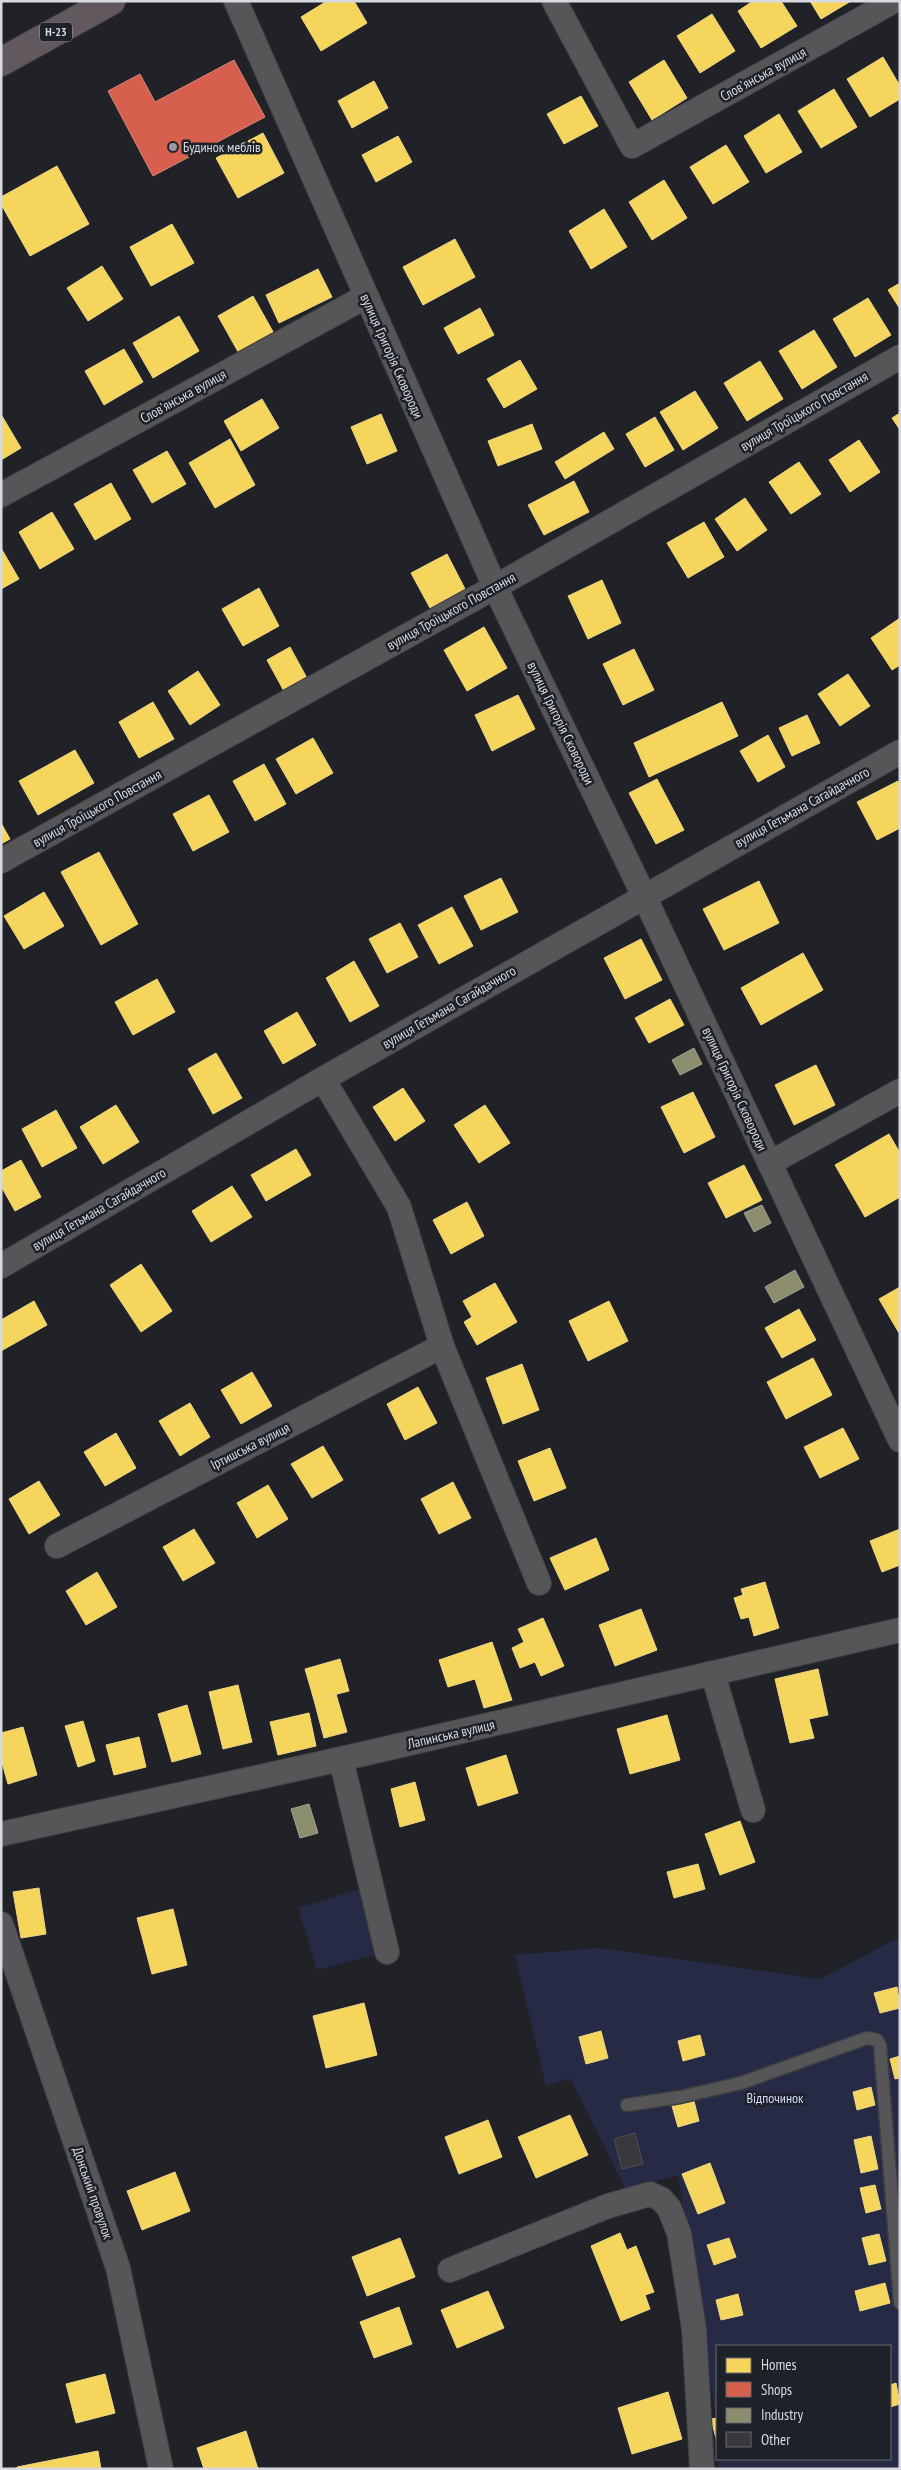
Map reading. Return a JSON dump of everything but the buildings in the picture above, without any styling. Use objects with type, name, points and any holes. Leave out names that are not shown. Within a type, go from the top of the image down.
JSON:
[{"type":"main road","name":"Н-23","points":[[1,62],[111,1]]},
{"type":"street","name":"вулиця Григорія Сковороди","points":[[236,1],[365,297],[495,586],[770,1164],[893,1411],[900,1440]]},
{"type":"street","name":"Словʼянська вулиця","points":[[554,1],[632,146],[894,1]]},
{"type":"street","name":"Словʼянська вулиця","points":[[1,495],[365,297]]},
{"type":"street","name":"вулиця Троїцького Повстання","points":[[1,861],[495,586],[900,357]]},
{"type":"street","name":"вулиця Гетьмана Сагайдачного","points":[[1,1266],[323,1079],[900,752]]},
{"type":"street","points":[[323,1079],[399,1207],[442,1346],[539,1583]]},
{"type":"street","points":[[770,1164],[900,1092]]},
{"type":"street","name":"Іртишська вулиця","points":[[57,1546],[442,1346]]},
{"type":"street","name":"Лапинська вулиця","points":[[1,1834],[341,1759],[900,1630]]},
{"type":"street","points":[[713,1674],[754,1810]]},
{"type":"street","points":[[341,1759],[387,1952]]},
{"type":"street","name":"Донський провулок","points":[[1,1924],[118,2268],[161,2469]]},
{"type":"street","points":[[450,2270],[608,2206],[650,2194],[661,2199],[668,2208],[679,2233],[694,2329],[702,2469]]},
{"type":"lane","points":[[627,2105],[680,2097],[741,2083],[867,2038],[877,2040],[880,2045],[900,2303]]},
{"type":"green space","points":[[360,1889],[377,1954],[317,1970],[298,1908]]},
{"type":"green space","name":"Відпочинок","points":[[900,1937],[900,2469],[719,2469],[718,2460],[891,2460],[891,2345],[716,2345],[716,2428],[715,2410],[678,2175],[626,2190],[570,2078],[546,2086],[515,1955],[599,1948],[820,1979]]},
{"type":"place","name":"Будинок меблів","points":[[173,147]]}]
